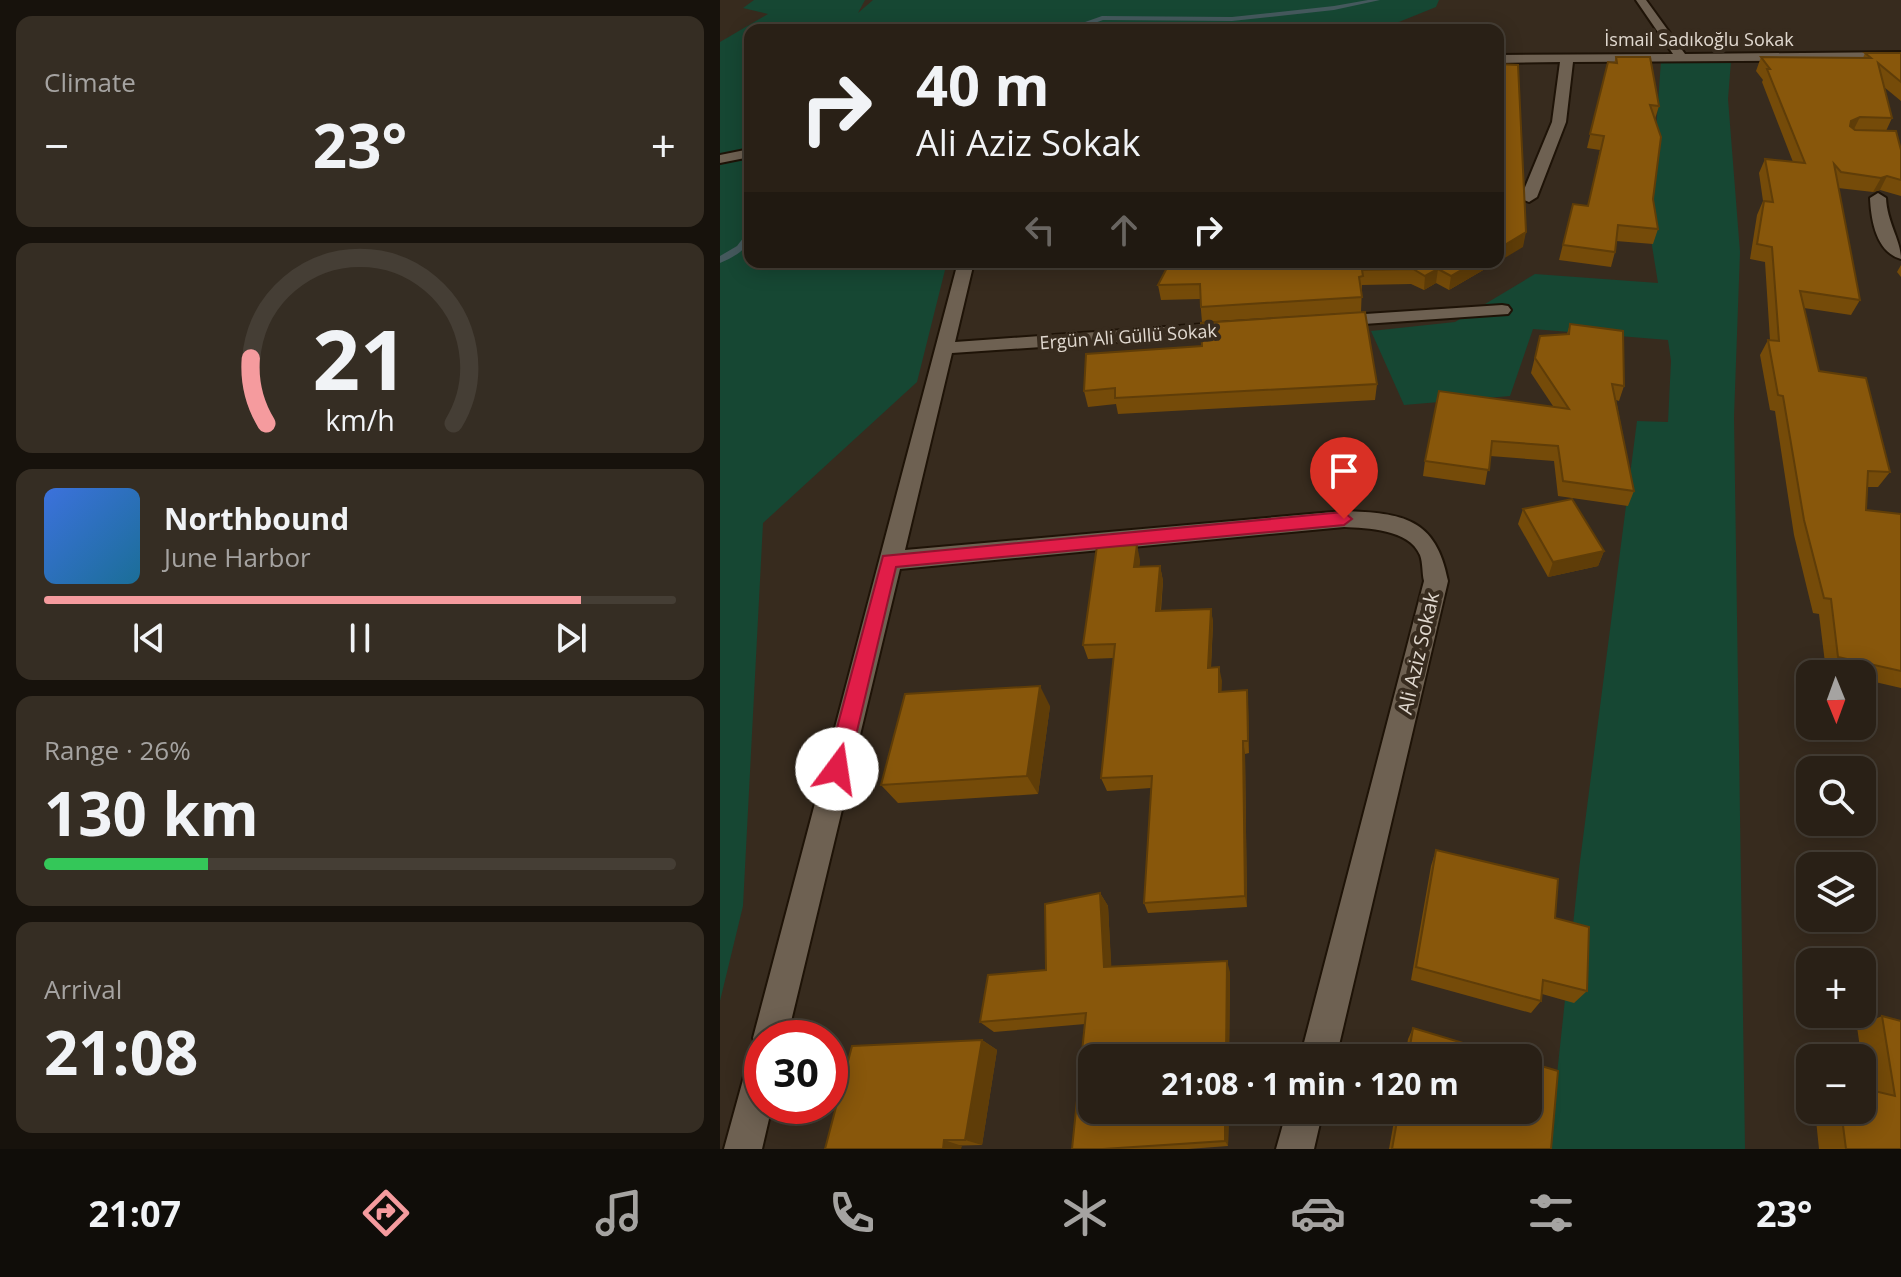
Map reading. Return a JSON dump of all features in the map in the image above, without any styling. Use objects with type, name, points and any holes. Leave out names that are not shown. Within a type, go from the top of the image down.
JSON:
[{"type":"street","points":[[1641,0],[1681,57]]},
{"type":"street","name":"İsmail Sadıkoğlu Sokak","points":[[1504,59],[1901,56]]},
{"type":"street","points":[[1529,197],[1559,122],[1567,58]]},
{"type":"street","points":[[720,159],[744,154]]},
{"type":"street","points":[[1878,198],[1879,224],[1887,240],[1900,254]]},
{"type":"street","points":[[774,1020],[965,268]]},
{"type":"street","points":[[1311,323],[1502,310]]},
{"type":"street","name":"Ergün Ali Güllü Sokak","points":[[946,348],[1248,327]]},
{"type":"street","name":"Ali Aziz Sokak","points":[[889,561],[1344,519],[1377,520],[1418,539],[1431,554],[1436,581],[1321,1044]]},
{"type":"street","points":[[743,1149],[749,1124]]},
{"type":"street","points":[[1295,1149],[1301,1124]]},
{"type":"green space","points":[[754,0],[865,0],[858,13],[873,0],[1439,0],[1436,7],[1394,24],[751,24],[768,14],[743,8]]},
{"type":"green space","points":[[744,28],[744,268],[946,268],[917,382],[763,523],[743,906],[720,1001],[720,42]]},
{"type":"green space","points":[[1661,61],[1731,61],[1728,99],[1740,252],[1734,417],[1745,1149],[1549,1149],[1579,869],[1637,421],[1668,422],[1671,361],[1668,340],[1533,329],[1510,396],[1404,405],[1371,331],[1455,322],[1535,274],[1658,283],[1649,227]]},
{"type":"building","points":[[1865,53],[1901,53],[1901,82],[1878,63],[1892,118],[1860,117],[1851,121],[1850,126],[1855,130],[1896,131],[1901,150],[1901,180],[1841,172],[1834,164],[1860,300],[1800,291],[1819,371],[1866,378],[1890,472],[1868,471],[1866,510],[1901,514],[1901,671],[1876,665],[1876,660],[1838,657],[1831,599],[1824,598],[1804,520],[1783,396],[1778,395],[1768,340],[1779,341],[1772,247],[1757,244],[1764,201],[1773,202],[1765,159],[1805,163],[1767,69],[1770,69],[1761,57],[1871,58]]},
{"type":"building","points":[[1616,57],[1650,57],[1659,106],[1650,105],[1661,137],[1653,199],[1658,229],[1618,225],[1615,252],[1563,245],[1573,204],[1588,206],[1604,136],[1590,134],[1608,62],[1617,63]]},
{"type":"building","points":[[1504,64],[1518,65],[1526,232],[1504,245]]},
{"type":"building","points":[[1167,268],[1465,268],[1451,276],[1438,269],[1425,276],[1413,269],[1362,270],[1363,276],[1359,277],[1362,297],[1201,307],[1200,284],[1158,285]]},
{"type":"building","points":[[1365,312],[1377,384],[1115,398],[1115,388],[1084,391],[1086,354],[1202,346],[1201,323]]},
{"type":"building","points":[[1570,324],[1623,331],[1624,386],[1612,384],[1634,491],[1563,481],[1558,446],[1492,441],[1489,470],[1425,461],[1439,391],[1569,409],[1535,358],[1540,336],[1569,334]]},
{"type":"building","points":[[1572,499],[1604,551],[1553,562],[1523,509]]},
{"type":"building","points":[[1137,545],[1134,567],[1160,566],[1156,611],[1211,609],[1208,668],[1219,667],[1219,692],[1247,690],[1248,741],[1243,741],[1245,896],[1144,903],[1152,776],[1101,778],[1115,644],[1083,645],[1097,546]]},
{"type":"building","points":[[1040,686],[1027,776],[881,785],[905,694]]},
{"type":"building","points":[[1436,850],[1558,879],[1555,918],[1589,927],[1587,991],[1543,980],[1541,1001],[1416,967]]},
{"type":"building","points":[[1100,893],[1104,967],[1227,961],[1226,1044],[1083,1044],[1086,1013],[980,1022],[988,975],[1046,970],[1045,904]]},
{"type":"building","points":[[1882,1016],[1901,1021],[1901,1149],[1846,1149],[1843,1124],[1876,1124],[1876,1091],[1895,1096]]},
{"type":"building","points":[[1413,1028],[1466,1044],[1410,1044]]},
{"type":"building","points":[[982,1040],[965,1140],[944,1140],[943,1149],[825,1149],[832,1124],[848,1124],[848,1061],[852,1046]]},
{"type":"building","points":[[1542,1066],[1558,1071],[1551,1149],[1392,1149],[1396,1124],[1542,1124]]},
{"type":"building","points":[[1078,1091],[1078,1124],[1225,1124],[1225,1141],[1072,1149]]},
{"type":"waterway","points":[[1086,24],[1102,18],[1232,19],[1377,0]]},
{"type":"waterway","points":[[720,260],[744,243]]},
{"type":"route","points":[[837,769],[889,561],[1344,519]]}]
